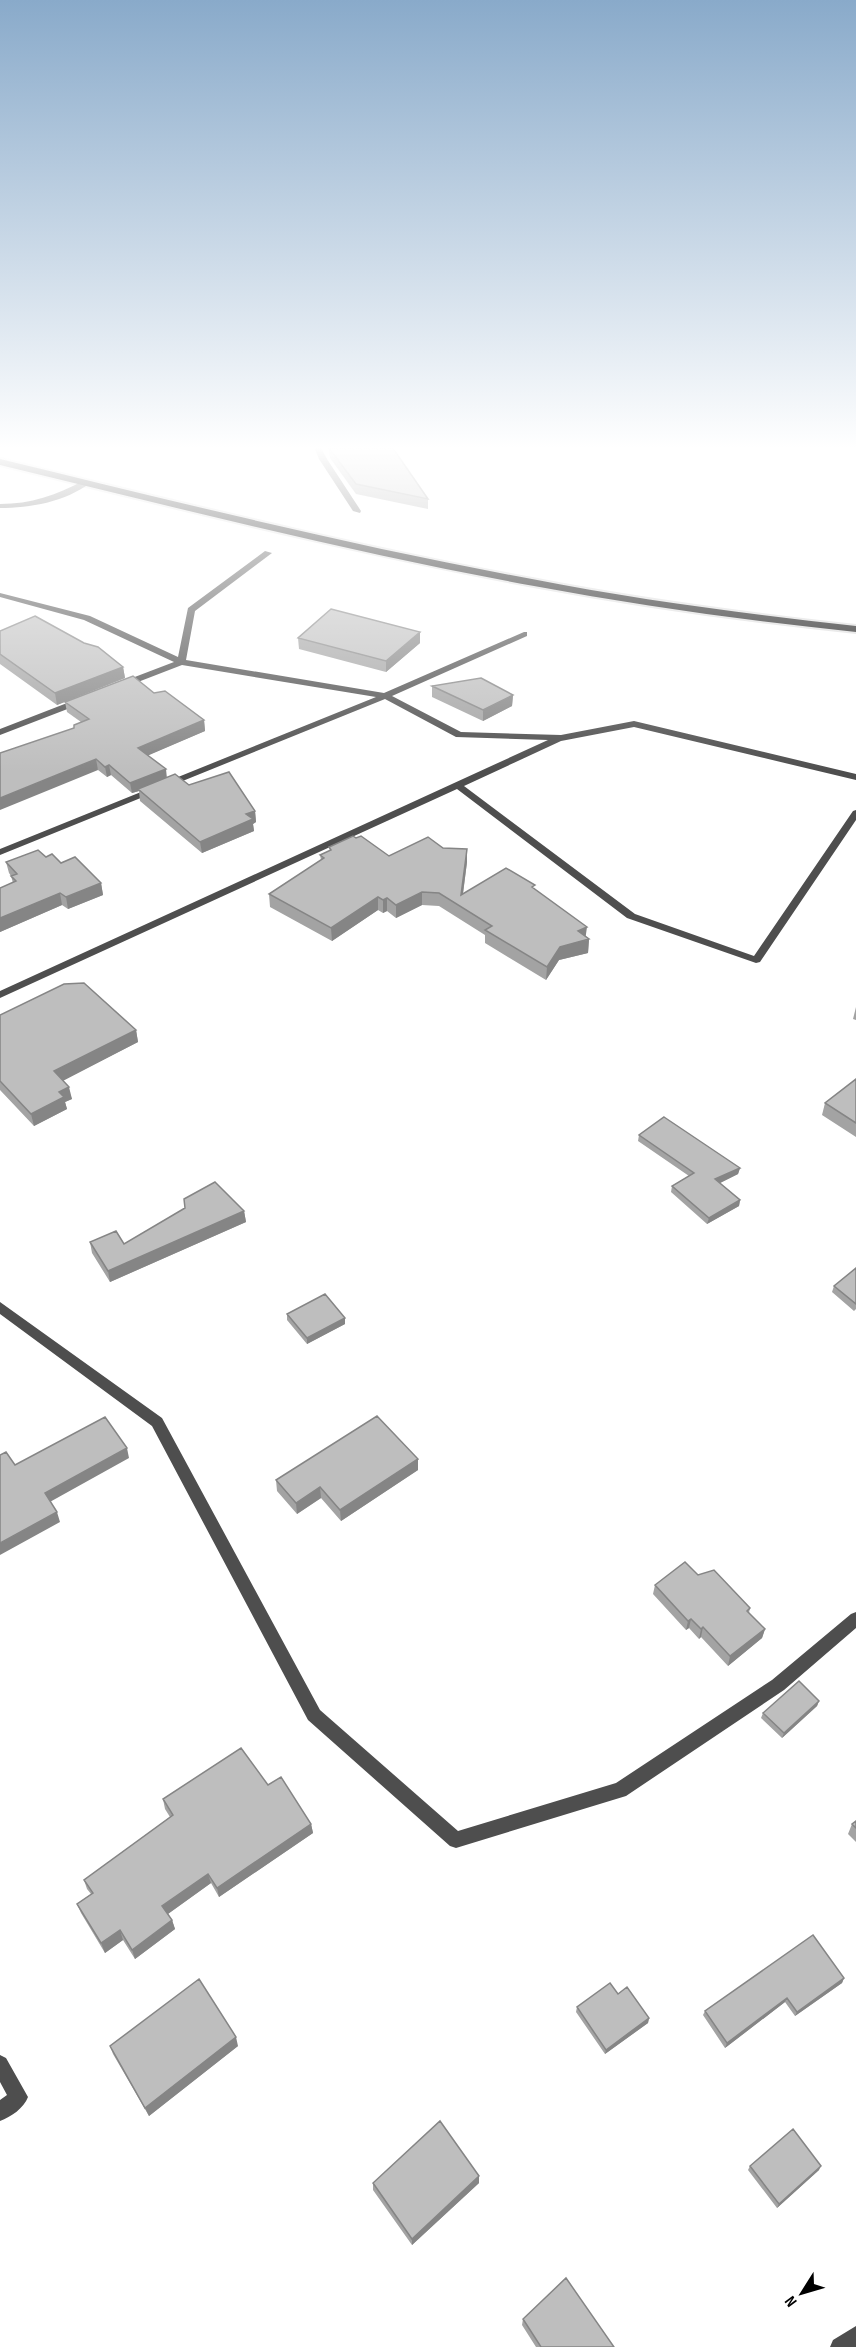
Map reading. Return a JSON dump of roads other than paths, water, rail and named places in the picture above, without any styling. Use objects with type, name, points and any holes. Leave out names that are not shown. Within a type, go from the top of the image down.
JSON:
[{"type":"highway","points":[[387,554],[514,580],[717,613],[856,629]]},
{"type":"street","points":[[181,662],[191,610],[267,554]]},
{"type":"street","points":[[0,595],[87,618],[181,662],[385,696],[459,735],[561,738],[634,724],[856,777]]},
{"type":"street","points":[[0,852],[385,696],[524,634]]},
{"type":"street","points":[[117,687],[181,662]]},
{"type":"street","points":[[0,732],[85,699]]},
{"type":"street","points":[[0,995],[561,738]]},
{"type":"street","points":[[457,785],[631,916],[756,960],[856,813]]},
{"type":"street","points":[[0,1307],[157,1422],[314,1715],[456,1840],[620,1790],[778,1685],[856,1619]]},
{"type":"street","points":[[0,2064],[19,2097],[0,2112]]},
{"type":"street","points":[[840,2347],[856,2337]]}]
